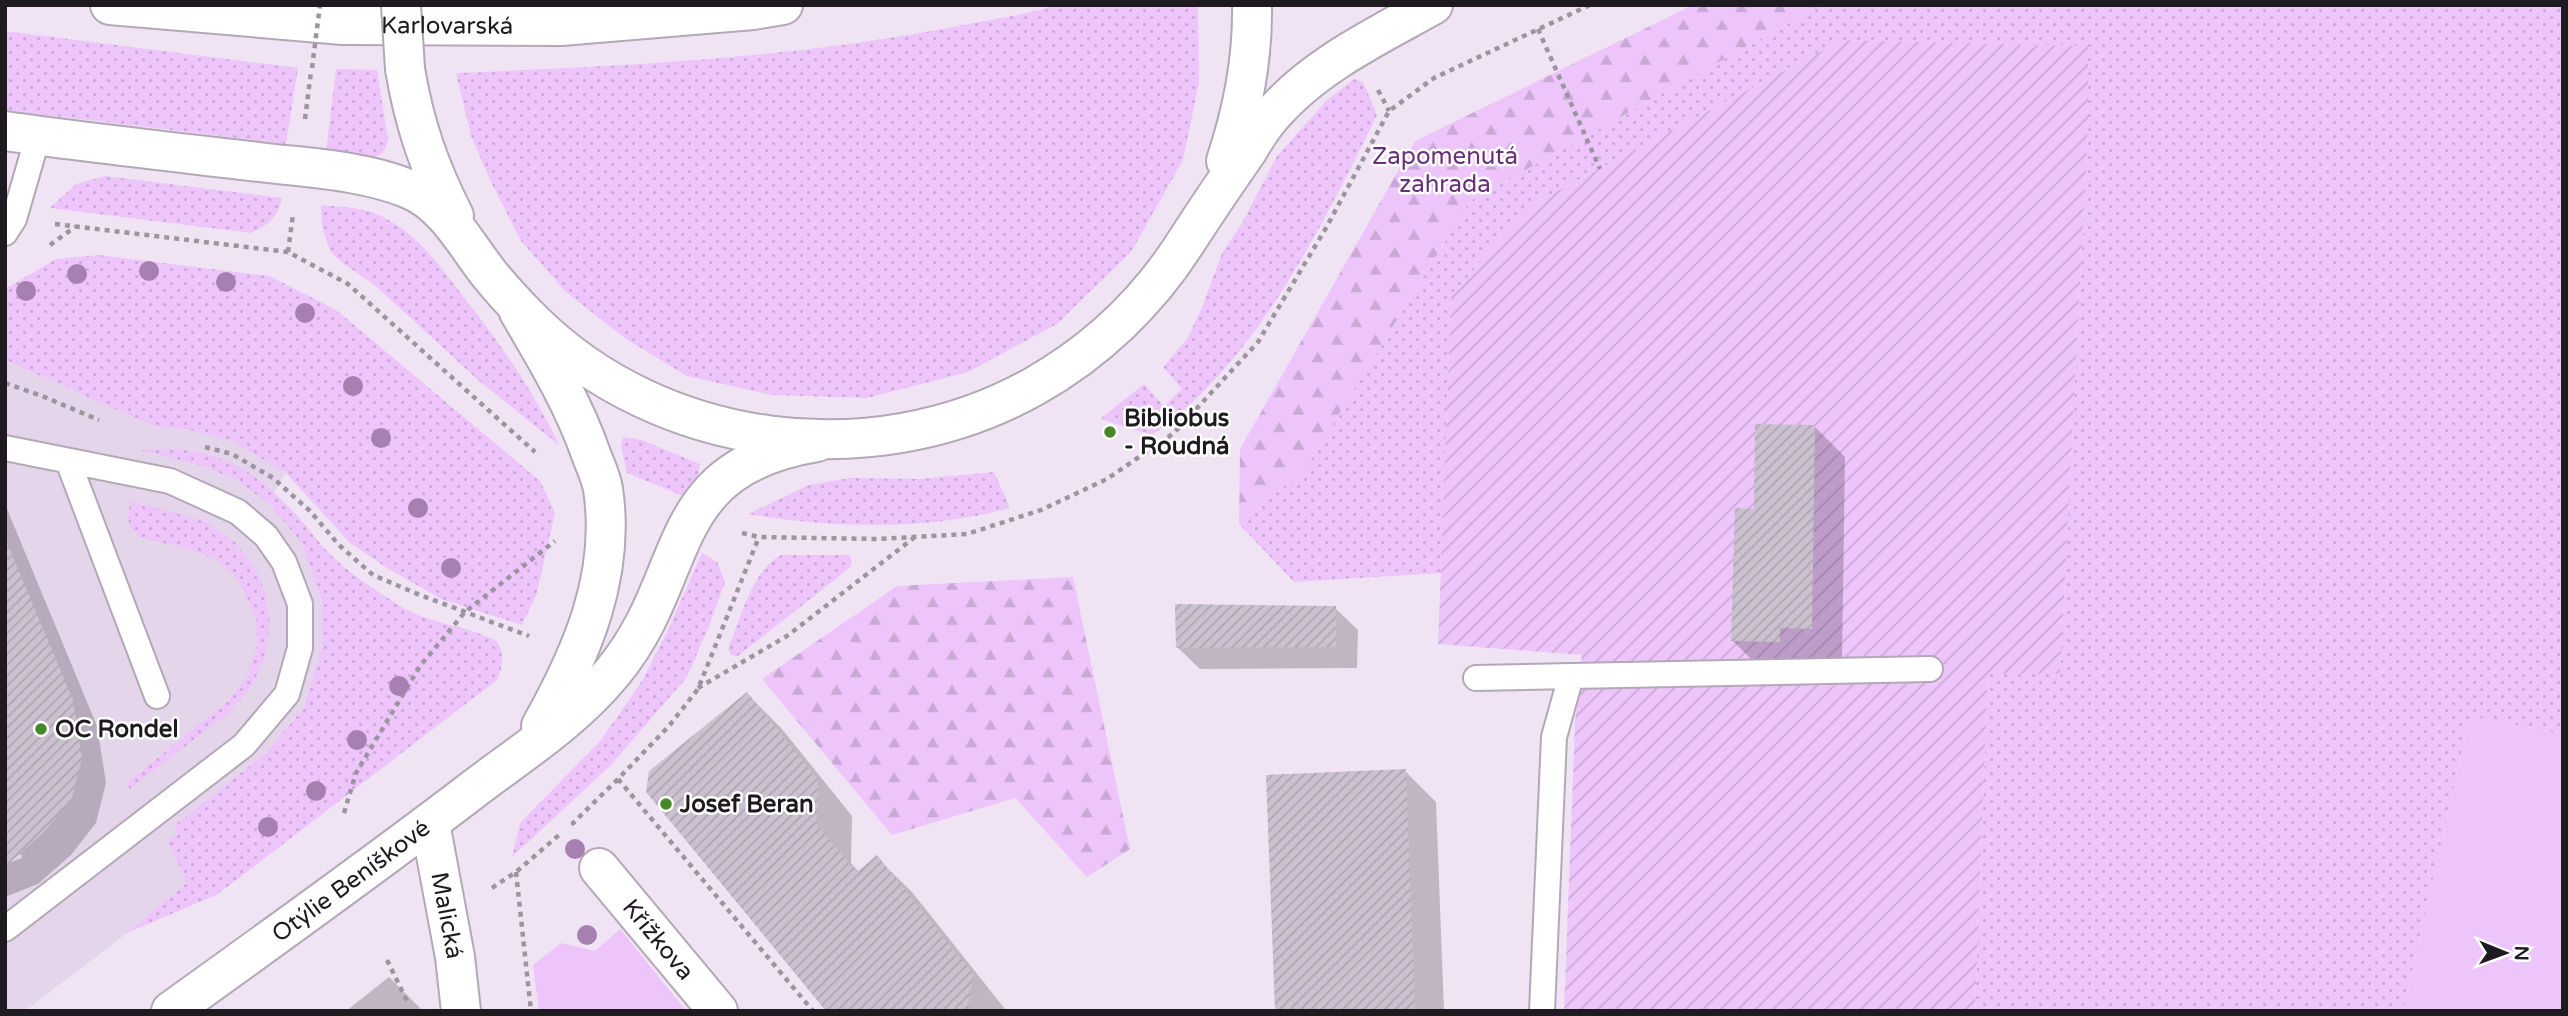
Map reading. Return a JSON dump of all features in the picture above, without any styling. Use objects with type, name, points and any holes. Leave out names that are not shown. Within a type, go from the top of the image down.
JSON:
[{"type":"main road","name":"Karlovarská","points":[[110,5],[343,25],[548,26],[740,12],[783,5]]},
{"type":"main road","points":[[401,5],[405,69],[411,105],[429,164],[467,243]]},
{"type":"main road","points":[[1199,220],[1225,165],[1240,116],[1252,48],[1252,5]]},
{"type":"main road","points":[[22,134],[299,167],[387,182],[408,189],[432,203],[534,324],[584,363],[650,402],[720,426],[777,437],[826,440],[880,437],[938,425],[985,409],[1031,388],[1075,360],[1118,325],[1170,265],[1271,115],[1300,88],[1356,48],[1433,5]]},
{"type":"main road","points":[[513,302],[560,381],[580,423],[603,487],[606,538],[594,613],[580,653],[530,747]]},
{"type":"main road","name":"Otýlie Beníškové","points":[[171,1011],[430,823],[530,747],[591,695],[612,673],[647,620],[691,516],[720,481],[754,459],[781,449],[826,440]]},
{"type":"main road","name":"Malická","points":[[430,823],[455,957],[461,1011]]},
{"type":"main road","name":"Křížkova","points":[[599,868],[718,1011]]},
{"type":"lane","points":[[10,226],[22,134]]},
{"type":"lane","points":[[5,448],[170,481],[238,512],[266,536],[284,562],[300,604],[300,648],[287,694],[244,745],[5,929]]},
{"type":"lane","points":[[68,461],[157,696]]},
{"type":"lane","points":[[1476,678],[1930,669]]},
{"type":"lane","points":[[1542,1011],[1554,737],[1571,676]]},
{"type":"path","points":[[312,68],[320,5]]},
{"type":"path","points":[[446,917],[516,872],[573,823],[669,726],[698,689],[759,537],[878,539],[967,534],[1041,510],[1107,479],[1174,433],[1258,342],[1326,228],[1389,111],[1434,78],[1590,5]]},
{"type":"path","points":[[1538,29],[1600,169]]},
{"type":"path","points":[[10,226],[288,252],[348,284],[538,455]]},
{"type":"path","points":[[5,383],[43,396],[102,422]]},
{"type":"path","points":[[200,446],[232,454],[274,478],[310,511],[339,545],[373,575],[537,639]]},
{"type":"path","points":[[344,813],[356,773],[420,666],[465,612],[564,534]]},
{"type":"path","points":[[698,689],[787,636],[916,536]]},
{"type":"path","points":[[618,779],[813,1011]]},
{"type":"path","points":[[573,823],[599,868]]},
{"type":"path","points":[[516,872],[531,1011]]},
{"type":"path","points":[[387,960],[408,1002],[409,1011]]},
{"type":"shaded area","points":[[5,360],[153,426],[191,430],[230,439],[286,473],[268,503],[301,542],[322,602],[322,648],[303,709],[266,753],[176,825],[177,834],[169,842],[187,883],[25,1011],[5,1011]]},
{"type":"green space","points":[[1056,5],[1198,5],[1199,82],[1183,160],[1131,252],[1057,324],[968,372],[867,398],[772,395],[687,376],[626,339],[566,292],[521,241],[491,182],[471,136],[456,73],[641,64],[764,54],[886,39],[988,21]]},
{"type":"green space","name":"Zapomenutá zahrada","points":[[1693,5],[1821,5],[1470,201],[1305,469],[1239,524],[1240,449],[1415,141]]},
{"type":"green space","points":[[1821,5],[2563,5],[2563,734],[2470,716],[2403,1011],[1975,1011],[1988,672],[2060,673],[2088,127],[2088,46],[1843,40],[1525,208],[1451,297],[1441,573],[1294,582],[1239,524],[1305,469],[1470,201]]},
{"type":"green space","points":[[5,31],[298,68],[286,144],[5,110]]},
{"type":"green space","points":[[1843,40],[2088,46],[2088,127],[2060,674],[1988,673],[1975,1011],[1564,1011],[1575,724],[1582,655],[1438,644],[1451,297],[1525,208]]},
{"type":"green space","points":[[336,69],[377,70],[388,139],[384,150],[375,157],[326,152]]},
{"type":"green space","points":[[1354,79],[1363,82],[1377,115],[1309,246],[1254,332],[1223,371],[1189,406],[1152,435],[1100,419],[1144,384],[1164,406],[1182,389],[1163,367],[1187,339],[1222,253],[1241,225],[1277,156],[1327,100]]},
{"type":"green space","points":[[105,176],[282,198],[272,220],[251,233],[50,208],[76,184]]},
{"type":"green space","points":[[321,205],[372,212],[393,222],[428,252],[505,352],[539,406],[559,445],[478,380],[376,286],[330,251],[322,227]]},
{"type":"green space","points":[[99,255],[269,276],[335,309],[540,481],[555,513],[536,596],[522,625],[441,599],[387,568],[349,542],[286,473],[230,440],[191,430],[153,426],[5,360],[5,289],[56,259]]},
{"type":"green space","points":[[623,437],[642,440],[700,464],[693,486],[683,496],[627,473],[621,447]]},
{"type":"green space","points":[[178,449],[216,457],[246,471],[273,491],[328,552],[361,580],[397,604],[421,616],[497,641],[501,651],[501,670],[497,680],[218,894],[127,933],[187,883],[168,842],[177,834],[175,825],[266,753],[303,709],[322,648],[322,602],[301,542],[268,503],[236,480],[204,466],[139,450]]},
{"type":"green space","points":[[994,472],[1010,508],[946,521],[846,524],[748,514],[809,485],[849,478],[920,479]]},
{"type":"green space","points":[[131,501],[204,521],[235,542],[258,573],[267,599],[270,626],[265,659],[249,691],[226,715],[130,789],[127,783],[229,700],[247,676],[257,646],[256,617],[238,579],[217,560],[186,548],[141,538],[131,529],[127,517]]},
{"type":"green space","points":[[702,553],[717,562],[725,582],[687,677],[611,765],[512,857],[520,823],[601,740],[642,681]]},
{"type":"green space","points":[[781,555],[848,555],[852,560],[851,567],[738,656],[731,655],[728,649],[755,584],[762,572]]},
{"type":"green space","points":[[1073,577],[1130,849],[1087,877],[1015,798],[892,835],[762,679],[897,586]]},
{"type":"green space","points":[[2470,716],[2563,734],[2563,1011],[2403,1011]]},
{"type":"green space","points":[[620,929],[686,1011],[539,1011],[533,965],[561,943],[595,951]]},
{"type":"building","points":[[1755,424],[1815,425],[1812,629],[1780,628],[1780,642],[1731,641],[1735,508],[1754,509]]},
{"type":"building","name":"OC Rondel","points":[[5,538],[73,700],[82,758],[72,798],[46,830],[5,867]]},
{"type":"building","points":[[1175,604],[1336,606],[1336,647],[1176,648]]},
{"type":"building","points":[[747,692],[818,780],[817,826],[857,872],[877,855],[973,974],[968,1011],[826,1011],[646,792],[649,771]]},
{"type":"building","points":[[1406,769],[1415,1011],[1275,1011],[1266,775]]},
{"type":"place","name":"Bibliobus - Roudná","points":[[1110,432]]},
{"type":"place","name":"OC Rondel","points":[[41,729]]},
{"type":"place","name":"Josef Beran","points":[[666,804]]}]
